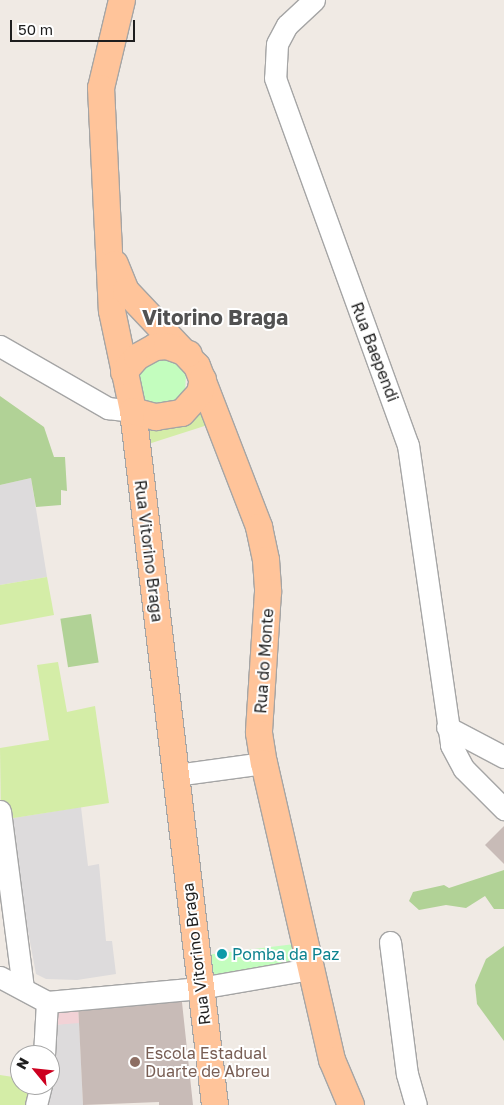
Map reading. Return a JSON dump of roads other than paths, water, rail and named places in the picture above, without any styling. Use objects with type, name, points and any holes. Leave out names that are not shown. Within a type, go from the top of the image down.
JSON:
[{"type":"main road","name":"Rua Vitorino Braga","points":[[122,0],[101,88],[112,311],[133,411],[215,1105]]},
{"type":"main road","name":"Rua do Monte","points":[[109,249],[126,291],[189,354],[203,379],[259,527],[266,560],[268,592],[259,733],[264,763],[332,1060],[351,1105]]},
{"type":"main road","points":[[124,372],[146,350],[155,346],[167,346],[189,354]]},
{"type":"main road","points":[[133,411],[156,417],[182,413],[200,392],[203,379]]},
{"type":"street","name":"Rua Baependi","points":[[314,0],[287,25],[277,44],[275,78],[408,445],[447,727],[464,769],[504,809]]},
{"type":"street","points":[[0,346],[108,408],[133,411]]},
{"type":"street","points":[[447,727],[504,757]]},
{"type":"street","points":[[176,775],[264,763]]},
{"type":"street","points":[[0,811],[23,989]]},
{"type":"street","points":[[390,942],[408,1074],[416,1105]]},
{"type":"street","points":[[0,977],[47,1002],[200,988],[310,969]]},
{"type":"street","points":[[45,1045],[47,1002]]},
{"type":"place","name":"Pomba da Paz","points":[[222,954]]},
{"type":"place","name":"Escola Estadual Duarte de Abreu","points":[[135,1062]]},
{"type":"district","name":"Vitorino Braga","points":[[215,317]]}]
